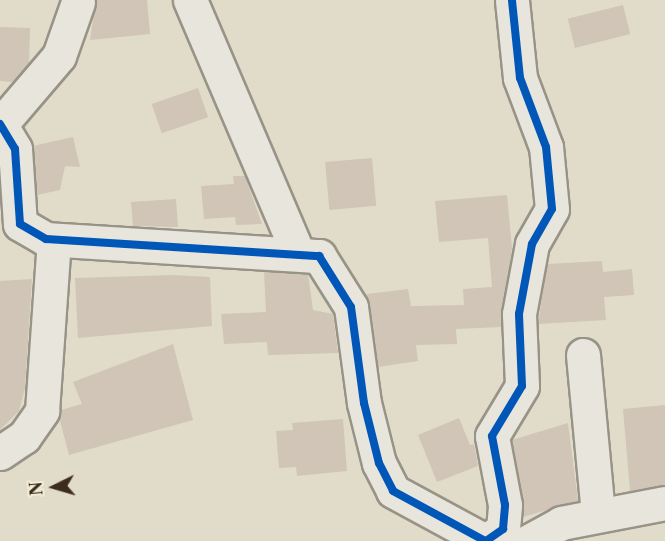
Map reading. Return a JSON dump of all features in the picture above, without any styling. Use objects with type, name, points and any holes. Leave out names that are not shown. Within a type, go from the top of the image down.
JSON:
[{"type":"street","points":[[190,0],[298,253]]},
{"type":"street","points":[[78,2],[59,56],[1,124],[15,149],[20,224],[54,241],[320,256],[351,307],[364,403],[379,464],[393,491],[486,541],[502,529],[505,505],[492,436],[522,386],[519,314],[532,244],[552,209],[546,147],[520,78],[512,0]]},
{"type":"street","points":[[0,453],[24,437],[42,411],[54,241]]},
{"type":"street","points":[[583,355],[598,515]]},
{"type":"street","points":[[529,541],[561,523],[665,503]]},
{"type":"building","points":[[96,0],[147,0],[150,34],[90,40]]},
{"type":"building","points":[[623,5],[630,34],[575,48],[568,19]]},
{"type":"building","points":[[0,27],[30,28],[29,63],[12,82],[0,81]]},
{"type":"building","points":[[198,88],[208,117],[162,133],[152,104]]},
{"type":"building","points":[[73,137],[80,167],[65,166],[60,190],[37,195],[33,146]]},
{"type":"building","points":[[372,158],[376,206],[329,210],[325,162]]},
{"type":"building","points":[[233,176],[245,176],[262,224],[236,225],[235,217],[204,219],[201,186],[234,184]]},
{"type":"building","points":[[507,195],[512,248],[501,327],[456,329],[457,344],[416,345],[418,361],[378,367],[367,294],[408,289],[411,306],[464,305],[463,289],[492,287],[488,238],[439,242],[435,201]]},
{"type":"building","points":[[176,199],[178,227],[133,226],[131,202]]},
{"type":"building","points":[[602,261],[603,272],[632,269],[634,295],[604,297],[606,320],[538,324],[547,264]]},
{"type":"building","points":[[264,271],[308,274],[313,310],[333,314],[338,353],[268,355],[267,342],[224,344],[221,314],[266,312]]},
{"type":"building","points":[[173,275],[210,277],[212,326],[78,338],[75,278]]},
{"type":"building","points":[[32,279],[25,388],[19,411],[0,430],[0,281]]},
{"type":"building","points":[[173,344],[193,420],[69,455],[59,417],[61,410],[82,404],[73,382]]},
{"type":"building","points":[[665,405],[665,485],[630,491],[623,409]]},
{"type":"building","points":[[459,418],[470,445],[474,444],[478,466],[437,482],[418,435]]},
{"type":"building","points":[[343,419],[347,471],[297,476],[296,467],[279,468],[276,431],[293,430],[292,423]]},
{"type":"building","points":[[568,423],[578,501],[523,517],[512,440]]},
{"type":"cycle path","points":[[486,541],[503,529],[505,505],[492,436],[522,386],[519,314],[532,244],[552,209],[546,147],[520,78],[512,0]]},
{"type":"cycle path","points":[[0,124],[15,149],[20,224],[46,239],[319,256],[351,307],[364,403],[379,463],[393,491],[485,541]]}]
